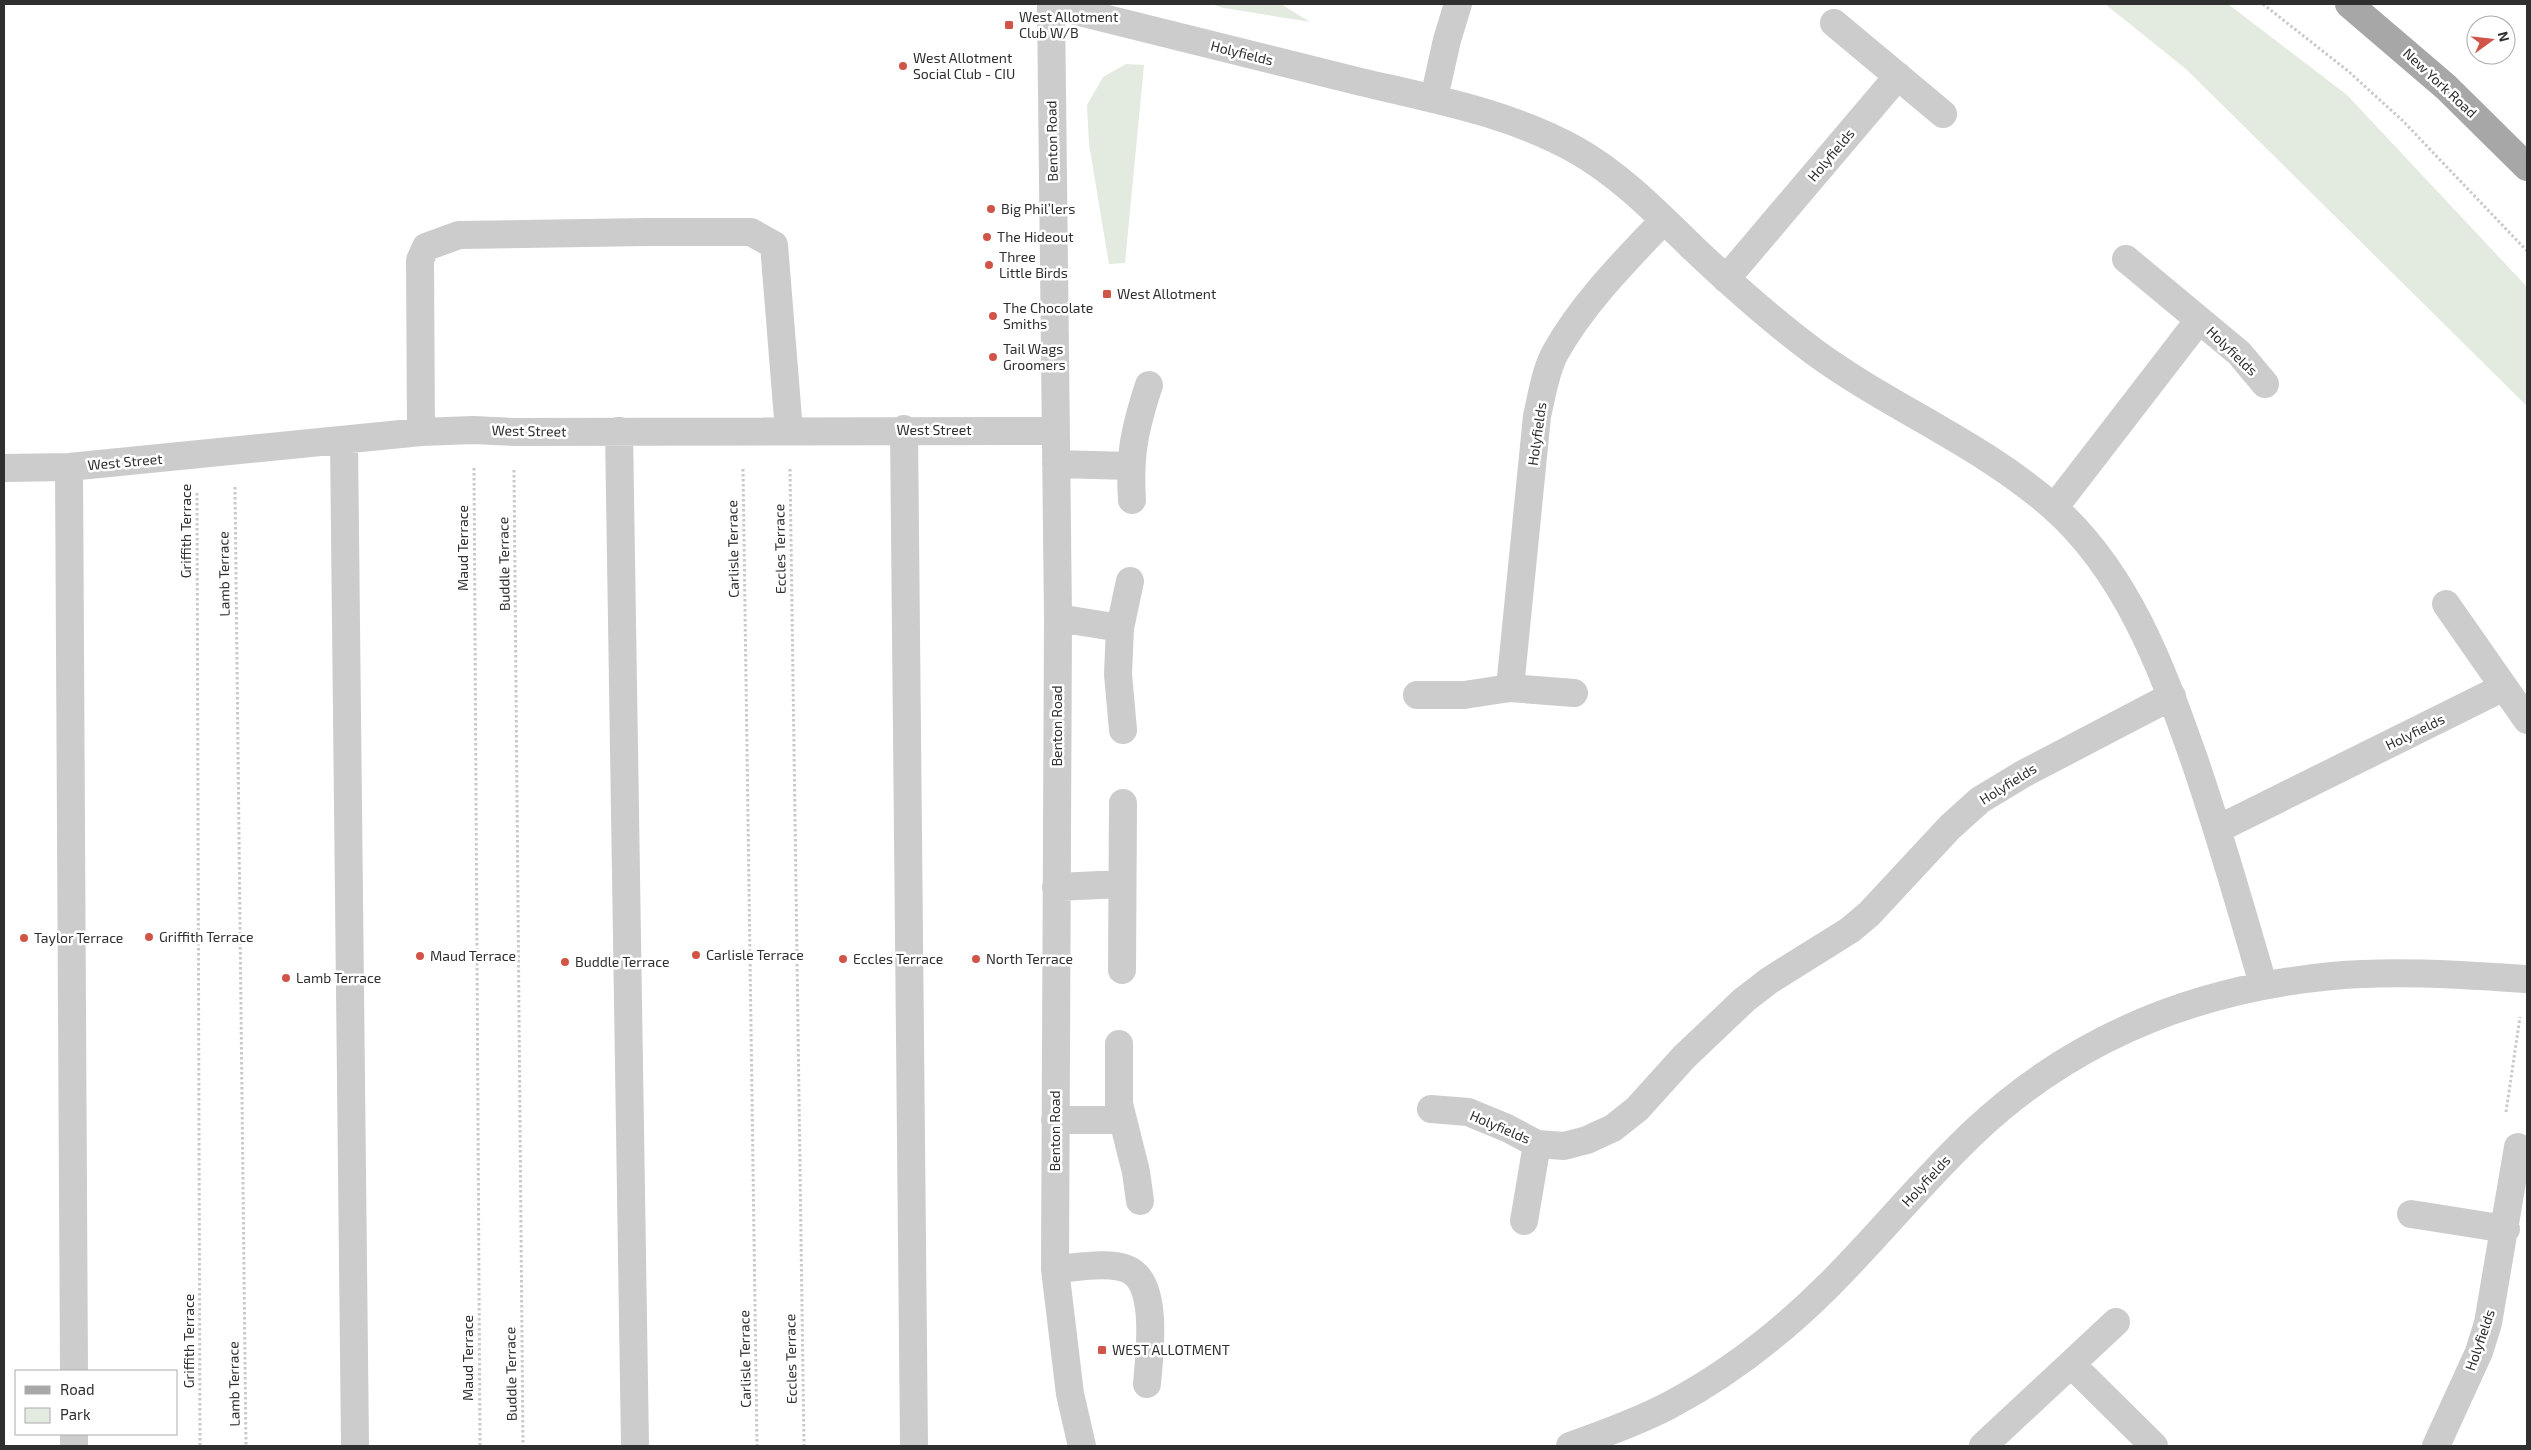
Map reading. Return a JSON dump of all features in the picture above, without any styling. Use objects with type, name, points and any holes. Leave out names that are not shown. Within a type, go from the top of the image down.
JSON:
[{"type":"main road","name":"New York Road","points":[[2349,4],[2446,87],[2527,167]]},
{"type":"street","points":[[1434,98],[1446,40],[1458,4]]},
{"type":"street","name":"Holyfields","points":[[1051,5],[1364,83],[1434,98],[1522,126],[1576,150],[1620,180],[1726,279],[1813,351],[2000,466],[2054,508],[2093,551],[2123,592],[2140,624],[2172,696],[2218,829],[2263,984]]},
{"type":"street","name":"Benton Road","points":[[1051,5],[1058,618],[1054,1269],[1070,1394],[1082,1446]]},
{"type":"street","points":[[1834,23],[1943,114]]},
{"type":"street","name":"Holyfields","points":[[1726,279],[1898,76]]},
{"type":"street","name":"Holyfields","points":[[1510,688],[1537,416],[1545,380],[1555,355],[1578,318],[1620,267],[1664,220]]},
{"type":"street","points":[[422,432],[420,260],[426,246],[459,235],[647,232],[751,232],[774,245],[789,431]]},
{"type":"street","name":"Holyfields","points":[[2126,260],[2239,354],[2265,384]]},
{"type":"street","name":"Holyfields","points":[[2054,508],[2199,320]]},
{"type":"street","points":[[1132,500],[1130,466],[1136,425],[1149,385]]},
{"type":"street","points":[[904,429],[914,1446]]},
{"type":"street","name":"West Street","points":[[4,468],[69,467],[422,432],[473,430],[514,432],[904,429],[1056,431]]},
{"type":"street","points":[[619,432],[635,1446]]},
{"type":"street","points":[[344,440],[355,1446]]},
{"type":"street","points":[[1056,464],[1130,466]]},
{"type":"street","points":[[69,467],[74,1370]]},
{"type":"street","points":[[1123,730],[1118,674],[1120,628],[1130,581]]},
{"type":"street","points":[[2446,604],[2527,720]]},
{"type":"street","points":[[1058,618],[1120,628]]},
{"type":"street","name":"Holyfields","points":[[2218,829],[2504,687]]},
{"type":"street","points":[[1417,695],[1464,695],[1510,688],[1574,693]]},
{"type":"street","name":"Holyfields","points":[[1431,1109],[1468,1112],[1507,1128],[1538,1144],[1564,1146],[1587,1140],[1613,1128],[1638,1109],[1684,1057],[1744,1000],[1869,914],[1950,828],[1980,800],[2023,774],[2172,696]]},
{"type":"street","points":[[1122,970],[1123,803]]},
{"type":"street","points":[[1056,888],[1122,884]]},
{"type":"street","name":"Holyfields","points":[[1570,1446],[1624,1437],[1725,1371],[1778,1331],[1827,1287],[1976,1130],[2027,1088],[2086,1048],[2150,1018],[2204,998],[2263,984],[2335,976],[2423,974],[2526,979]]},
{"type":"street","points":[[1119,1044],[1119,1104],[1136,1172],[1140,1201]]},
{"type":"street","points":[[1056,1120],[1122,1120]]},
{"type":"street","name":"Holyfields","points":[[1524,1221],[1538,1144]]},
{"type":"street","name":"Holyfields","points":[[2436,1446],[2479,1352],[2488,1323],[2506,1229],[2518,1147]]},
{"type":"street","points":[[2412,1214],[2506,1229]]},
{"type":"street","points":[[1054,1269],[1113,1266],[1128,1269],[1139,1280],[1147,1297],[1150,1320],[1147,1384]]},
{"type":"street","points":[[1984,1446],[2116,1322]]},
{"type":"street","points":[[2072,1364],[2154,1446]]},
{"type":"path","points":[[2263,4],[2348,71],[2403,121],[2527,251]]},
{"type":"path","name":"Maud Terrace","points":[[473,430],[480,1446]]},
{"type":"path","name":"Carlisle Terrace","points":[[742,431],[758,1446]]},
{"type":"path","name":"Eccles Terrace","points":[[789,431],[804,1446]]},
{"type":"path","name":"Buddle Terrace","points":[[514,432],[523,1446]]},
{"type":"path","name":"Lamb Terrace","points":[[234,452],[246,1446]]},
{"type":"path","name":"Griffith Terrace","points":[[197,455],[200,1446]]},
{"type":"path","points":[[2518,1147],[2502,1140],[2526,979]]},
{"type":"green space","points":[[1211,4],[1281,4],[1310,22],[1224,8]]},
{"type":"green space","points":[[2105,4],[2228,4],[2347,95],[2527,287],[2527,406],[2186,69]]},
{"type":"green space","points":[[1126,64],[1144,65],[1125,263],[1109,264],[1089,144],[1087,105],[1103,77]]},
{"type":"place","name":"West Allotment Club W/B","points":[[1009,25]]},
{"type":"place","name":"West Allotment Social Club - CIU","points":[[903,66]]},
{"type":"place","name":"Big Phil’lers","points":[[991,209]]},
{"type":"place","name":"The Hideout","points":[[987,237]]},
{"type":"place","name":"Three Little Birds","points":[[989,265]]},
{"type":"place","name":"West Allotment","points":[[1107,294]]},
{"type":"place","name":"The Chocolate Smiths","points":[[993,316]]},
{"type":"place","name":"Tail Wags Groomers","points":[[993,357]]},
{"type":"place","name":"Griffith Terrace","points":[[149,937]]},
{"type":"place","name":"Taylor Terrace","points":[[24,938]]},
{"type":"place","name":"Carlisle Terrace","points":[[696,955]]},
{"type":"place","name":"Maud Terrace","points":[[420,956]]},
{"type":"place","name":"Eccles Terrace","points":[[843,959]]},
{"type":"place","name":"North Terrace","points":[[976,959]]},
{"type":"place","name":"Buddle Terrace","points":[[565,962]]},
{"type":"place","name":"Lamb Terrace","points":[[286,978]]},
{"type":"place","name":"WEST ALLOTMENT","points":[[1102,1350]]}]
